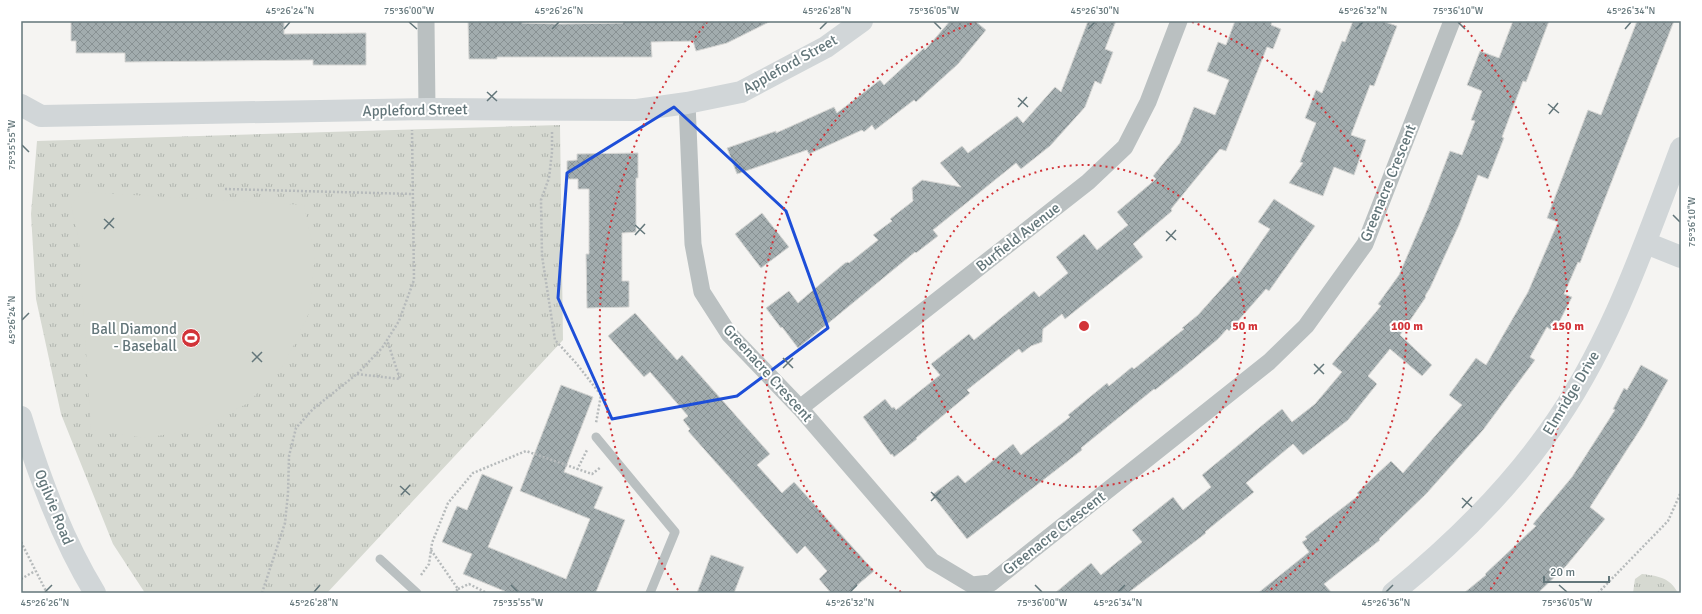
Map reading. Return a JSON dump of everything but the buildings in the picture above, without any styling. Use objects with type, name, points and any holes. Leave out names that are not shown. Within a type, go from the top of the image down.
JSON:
[{"type":"street","points":[[419,110],[426,21]]},
{"type":"street","name":"Appleford Street","points":[[21,105],[41,116],[419,110],[637,110],[687,103],[741,92],[826,47],[862,21]]},
{"type":"street","name":"Burfield Avenue","points":[[800,408],[1088,182],[1125,147],[1148,102],[1179,21]]},
{"type":"street","name":"Greenacre Crescent","points":[[687,103],[693,244],[702,292],[729,334],[800,408],[932,561],[972,584],[991,583],[1269,362],[1306,326],[1365,244],[1452,21]]},
{"type":"street","name":"Elmridge Drive","points":[[1393,593],[1422,570],[1472,523],[1514,477],[1549,432],[1581,381],[1610,327],[1646,243],[1681,148]]},
{"type":"street","points":[[1646,243],[1681,257]]},
{"type":"street","name":"Ogilvie Road","points":[[21,417],[31,451],[62,528],[81,569],[95,593]]},
{"type":"lane","points":[[596,437],[675,532],[650,593]]},
{"type":"lane","points":[[380,559],[414,590]]},
{"type":"path","points":[[262,593],[285,523],[288,493],[289,456],[296,428],[313,409],[357,374],[382,348],[399,321],[414,280],[413,194],[419,110]]},
{"type":"path","points":[[552,110],[552,152],[549,178],[542,200],[542,256],[555,340],[576,363],[601,395],[596,426]]},
{"type":"path","points":[[224,188],[413,194]]},
{"type":"path","points":[[357,374],[400,379],[387,339]]},
{"type":"path","points":[[577,470],[589,446]]},
{"type":"path","points":[[414,590],[430,564],[432,543],[448,504],[473,473],[526,451],[592,474],[613,458]]},
{"type":"path","points":[[1598,593],[1668,521],[1681,492]]},
{"type":"path","points":[[21,542],[47,593]]},
{"type":"path","points":[[431,550],[458,589]]},
{"type":"path","points":[[21,579],[36,571]]},
{"type":"path","points":[[454,593],[458,589],[469,584],[482,592],[487,593]]},
{"type":"highlighted area","points":[[674,107],[786,211],[828,328],[737,396],[612,419],[558,298],[567,173]]},
{"type":"green space","points":[[560,125],[563,340],[327,593],[145,593],[113,544],[61,414],[36,299],[31,214],[37,141]]},
{"type":"green space","name":"Ball Diamond - Baseball","points":[[82,192],[304,205],[315,258],[309,313],[285,363],[248,403],[199,429],[145,438],[91,430],[79,240],[71,205]]},
{"type":"green space","points":[[1642,574],[1667,580],[1678,593],[1633,593],[1635,579]]},
{"type":"place","name":"Ball Diamond - Baseball","points":[[191,338]]}]
